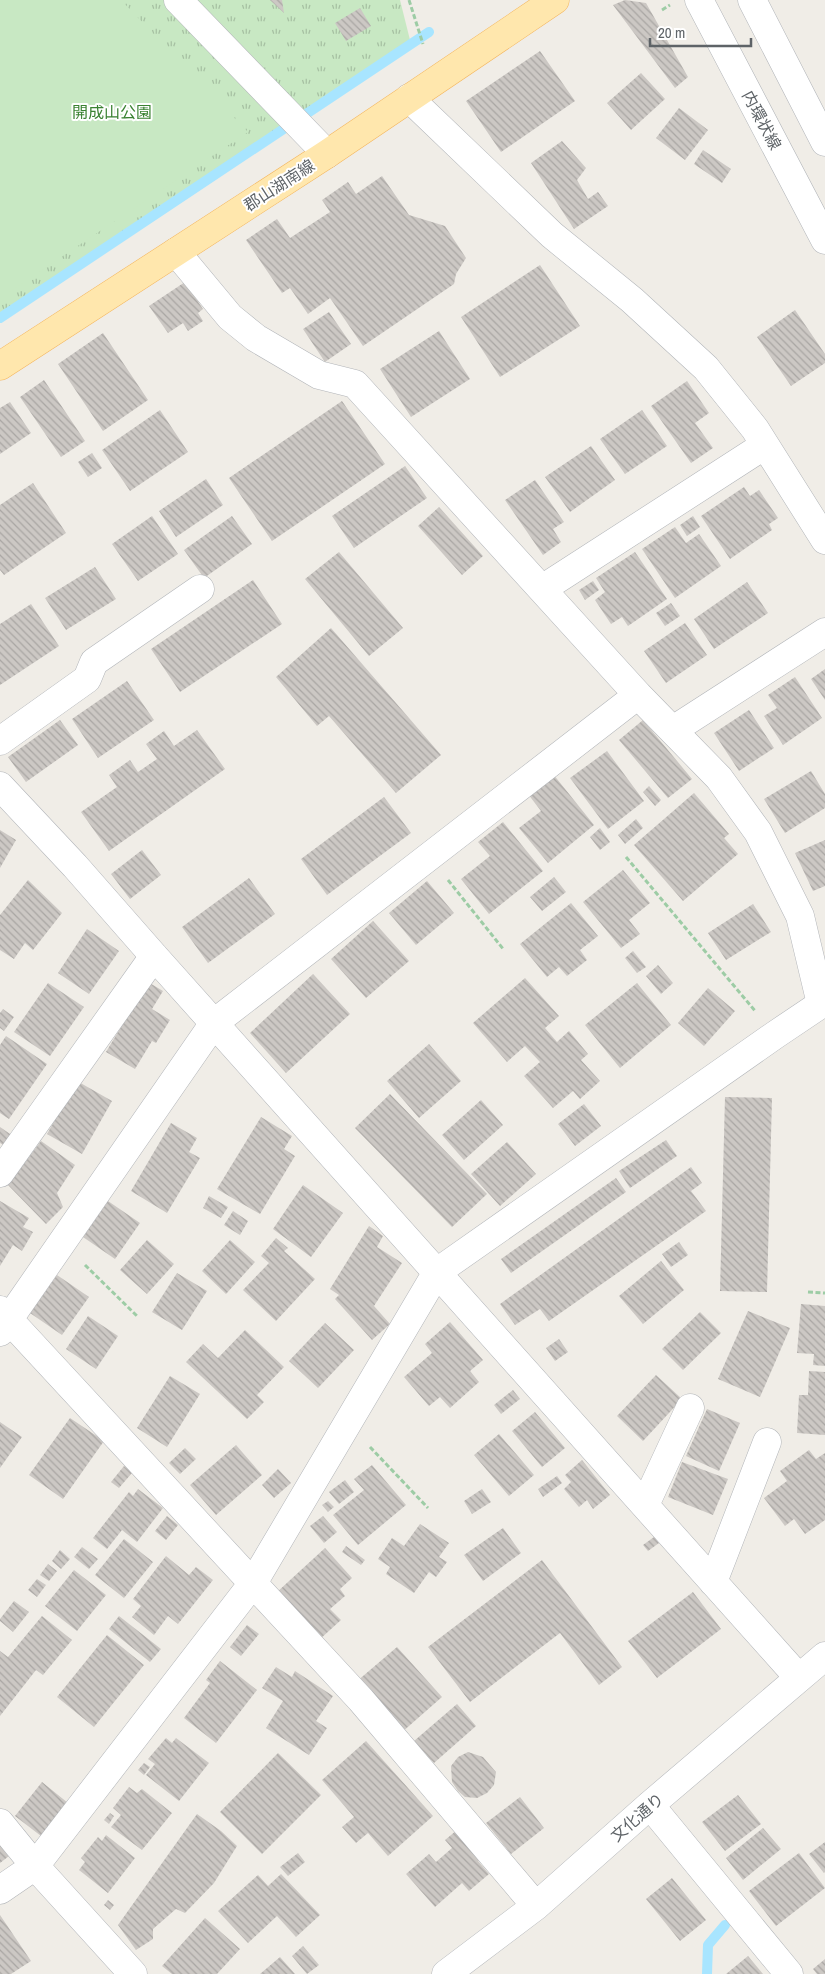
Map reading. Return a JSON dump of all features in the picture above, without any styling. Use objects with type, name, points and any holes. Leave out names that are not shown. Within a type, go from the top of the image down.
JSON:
[{"type":"main road","name":"郡山湖南線","points":[[0,366],[327,154],[555,0]]},
{"type":"street","points":[[178,0],[327,154]]},
{"type":"street","name":"内環状線","points":[[699,0],[825,240]]},
{"type":"street","points":[[752,0],[825,142]]},
{"type":"street","points":[[409,98],[552,235],[632,300],[706,368],[755,429],[825,540]]},
{"type":"street","points":[[0,1890],[36,1866],[253,1582],[437,1272],[823,1004],[800,916],[758,832],[719,778],[638,695],[355,384],[319,375],[256,338],[230,317],[176,252]]},
{"type":"street","points":[[542,589],[765,445]]},
{"type":"street","points":[[0,741],[87,679],[94,662],[200,589]]},
{"type":"street","points":[[673,730],[825,632]]},
{"type":"street","points":[[536,1906],[361,1700],[253,1582],[3,1320],[62,1243],[214,1024],[638,695]]},
{"type":"street","points":[[0,786],[75,866],[799,1678]]},
{"type":"street","points":[[0,1173],[154,956]]},
{"type":"street","points":[[645,1505],[690,1408]]},
{"type":"street","points":[[713,1582],[767,1442]]},
{"type":"street","name":"文化通り","points":[[446,1974],[536,1906],[650,1805],[825,1656]]},
{"type":"street","points":[[650,1805],[789,1974]]},
{"type":"street","points":[[0,1823],[133,1974]]},
{"type":"path","points":[[409,0],[423,44]]},
{"type":"path","points":[[430,857],[504,950]]},
{"type":"path","points":[[626,857],[775,1036]]},
{"type":"path","points":[[62,1243],[138,1316]]},
{"type":"path","points":[[808,1292],[825,1293]]},
{"type":"path","points":[[347,1424],[428,1508]]},
{"type":"green space","name":"開成山公園","points":[[0,0],[400,0],[411,44],[0,322]]},
{"type":"green space","points":[[0,0],[121,0],[248,132],[0,298]]},
{"type":"building","points":[[270,0],[282,0],[284,13]]},
{"type":"building","points":[[625,0],[646,3],[688,77],[675,88],[613,5]]},
{"type":"building","points":[[360,8],[371,26],[346,41],[335,23]]},
{"type":"building","points":[[540,51],[575,101],[501,152],[466,101]]},
{"type":"building","points":[[641,73],[665,99],[631,130],[607,103]]},
{"type":"building","points":[[679,108],[708,130],[685,160],[656,138]]},
{"type":"building","points":[[562,141],[586,168],[577,180],[588,199],[598,192],[608,206],[574,229],[531,163]]},
{"type":"building","points":[[703,150],[731,169],[722,183],[694,164]]},
{"type":"building","points":[[382,176],[409,215],[445,226],[466,258],[456,274],[454,284],[363,346],[330,298],[308,314],[290,288],[282,293],[246,240],[277,219],[290,238],[330,212],[322,200],[348,182],[356,194]]},
{"type":"building","points":[[540,265],[580,326],[500,377],[461,317]]},
{"type":"building","points":[[185,282],[203,309],[198,313],[203,321],[188,331],[183,323],[168,333],[149,306]]},
{"type":"building","points":[[795,310],[825,354],[825,363],[791,386],[757,337]]},
{"type":"building","points":[[329,312],[351,344],[325,362],[303,329]]},
{"type":"building","points":[[439,331],[470,379],[411,417],[380,369]]},
{"type":"building","points":[[103,333],[148,400],[103,431],[58,364]]},
{"type":"building","points":[[44,380],[85,441],[61,457],[20,397]]},
{"type":"building","points":[[687,381],[709,413],[695,423],[713,448],[691,463],[651,406]]},
{"type":"building","points":[[342,401],[385,464],[272,541],[229,478]]},
{"type":"building","points":[[10,402],[31,433],[0,454],[0,408]]},
{"type":"building","points":[[160,410],[188,452],[130,491],[102,450]]},
{"type":"building","points":[[642,410],[667,446],[625,474],[600,439]]},
{"type":"building","points":[[591,446],[615,480],[570,512],[545,477]]},
{"type":"building","points":[[92,453],[102,468],[88,477],[78,462]]},
{"type":"building","points":[[405,466],[427,498],[354,548],[332,516]]},
{"type":"building","points":[[206,479],[223,505],[176,537],[159,511]]},
{"type":"building","points":[[535,480],[564,522],[553,529],[561,542],[543,555],[505,500]]},
{"type":"building","points":[[33,483],[66,533],[4,575],[0,570],[0,505]]},
{"type":"building","points":[[744,487],[750,496],[759,490],[778,518],[769,524],[772,530],[730,559],[701,516]]},
{"type":"building","points":[[439,507],[483,556],[462,575],[418,526]]},
{"type":"building","points":[[152,516],[178,554],[138,581],[112,544]]},
{"type":"building","points":[[232,516],[252,544],[204,578],[184,550]]},
{"type":"building","points":[[693,516],[700,527],[687,536],[680,525]]},
{"type":"building","points":[[675,527],[686,543],[699,534],[721,566],[675,598],[642,549]]},
{"type":"building","points":[[339,552],[403,628],[369,656],[305,579]]},
{"type":"building","points":[[635,552],[667,599],[628,626],[622,617],[611,624],[595,600],[605,592],[596,578]]},
{"type":"building","points":[[95,567],[116,599],[66,630],[45,598]]},
{"type":"building","points":[[253,580],[282,624],[180,692],[151,649]]},
{"type":"building","points":[[593,581],[599,590],[585,600],[579,590]]},
{"type":"building","points":[[747,582],[768,613],[714,649],[694,619]]},
{"type":"building","points":[[671,603],[680,616],[665,626],[656,613]]},
{"type":"building","points":[[31,604],[59,646],[0,685],[0,624]]},
{"type":"building","points":[[685,623],[707,655],[666,683],[644,651]]},
{"type":"building","points":[[331,628],[441,755],[396,793],[329,716],[317,726],[276,677]]},
{"type":"building","points":[[825,669],[825,700],[811,679]]},
{"type":"building","points":[[795,677],[822,718],[783,745],[764,716],[777,708],[768,695]]},
{"type":"building","points":[[127,681],[154,720],[98,758],[72,719]]},
{"type":"building","points":[[749,710],[774,748],[739,771],[714,733]]},
{"type":"building","points":[[60,720],[78,745],[26,782],[8,757]]},
{"type":"building","points":[[643,720],[692,779],[668,798],[619,740]]},
{"type":"building","points":[[197,730],[225,769],[109,851],[81,812],[117,787],[109,775],[130,760],[138,772],[157,759],[146,744],[164,731],[174,746]]},
{"type":"building","points":[[607,751],[644,801],[608,829],[570,778]]},
{"type":"building","points":[[811,771],[825,794],[825,808],[785,833],[764,799]]},
{"type":"building","points":[[553,774],[594,825],[548,863],[519,828],[541,811],[528,794]]},
{"type":"building","points":[[649,786],[661,800],[655,806],[643,792]]},
{"type":"building","points":[[694,793],[729,834],[724,838],[738,854],[683,901],[634,845]]},
{"type":"building","points":[[384,797],[411,833],[327,895],[301,859]]},
{"type":"building","points":[[636,819],[643,828],[625,844],[618,835]]},
{"type":"building","points":[[503,822],[543,871],[489,914],[461,879],[490,856],[478,842]]},
{"type":"building","points":[[600,828],[610,842],[600,850],[590,837]]},
{"type":"building","points":[[0,830],[16,840],[0,868]]},
{"type":"building","points":[[825,840],[825,886],[813,891],[795,853]]},
{"type":"building","points":[[142,850],[161,875],[130,899],[111,874]]},
{"type":"building","points":[[623,870],[650,903],[629,920],[640,934],[621,948],[583,902]]},
{"type":"building","points":[[554,877],[566,892],[542,911],[530,897]]},
{"type":"building","points":[[249,878],[275,914],[208,963],[182,927]]},
{"type":"building","points":[[28,880],[62,913],[33,950],[25,943],[14,959],[0,950],[0,915]]},
{"type":"building","points":[[427,881],[454,913],[416,945],[389,913]]},
{"type":"building","points":[[571,903],[598,936],[580,950],[587,960],[567,976],[559,967],[547,977],[520,944]]},
{"type":"building","points":[[753,904],[771,932],[726,960],[708,933]]},
{"type":"building","points":[[373,921],[409,961],[366,998],[331,959]]},
{"type":"building","points":[[87,929],[119,951],[89,994],[58,973]]},
{"type":"building","points":[[633,951],[646,967],[637,973],[625,958]]},
{"type":"building","points":[[658,965],[673,983],[661,994],[646,976]]},
{"type":"building","points":[[313,974],[350,1014],[286,1073],[250,1033]]},
{"type":"building","points":[[525,978],[559,1016],[545,1028],[557,1042],[569,1031],[588,1054],[581,1060],[600,1081],[580,1099],[573,1091],[553,1108],[524,1076],[540,1062],[525,1046],[507,1062],[473,1023]]},
{"type":"building","points":[[148,982],[163,991],[152,1009],[170,1020],[156,1043],[152,1041],[135,1069],[106,1052]]},
{"type":"building","points":[[48,983],[84,1007],[50,1056],[14,1032]]},
{"type":"building","points":[[637,983],[671,1025],[620,1068],[585,1025]]},
{"type":"building","points":[[708,988],[735,1011],[704,1046],[678,1023]]},
{"type":"building","points":[[3,1009],[14,1017],[4,1031],[0,1028],[0,1013]]},
{"type":"building","points":[[6,1036],[47,1064],[9,1119],[0,1113],[0,1045]]},
{"type":"building","points":[[429,1044],[461,1081],[419,1118],[387,1081]]},
{"type":"building","points":[[77,1081],[112,1101],[82,1154],[47,1134]]},
{"type":"building","points":[[390,1094],[487,1194],[452,1227],[355,1128]]},
{"type":"building","points":[[725,1097],[772,1098],[767,1292],[720,1291]]},
{"type":"building","points":[[481,1100],[503,1125],[464,1160],[442,1135]]},
{"type":"building","points":[[584,1104],[601,1126],[575,1146],[558,1124]]},
{"type":"building","points":[[261,1117],[292,1136],[284,1149],[295,1156],[260,1214],[217,1189]]},
{"type":"building","points":[[171,1123],[197,1138],[189,1152],[200,1158],[167,1213],[131,1191]]},
{"type":"building","points":[[0,1127],[13,1136],[5,1146],[0,1143]]},
{"type":"building","points":[[666,1140],[677,1156],[630,1188],[619,1171]]},
{"type":"building","points":[[41,1141],[75,1165],[57,1193],[63,1207],[46,1224],[8,1185]]},
{"type":"building","points":[[507,1142],[536,1174],[500,1206],[471,1174]]},
{"type":"building","points":[[691,1167],[702,1183],[691,1191],[706,1211],[549,1321],[540,1309],[515,1325],[500,1304]]},
{"type":"building","points":[[616,1178],[626,1192],[511,1273],[501,1259]]},
{"type":"building","points":[[303,1185],[343,1213],[311,1257],[273,1229]]},
{"type":"building","points":[[209,1196],[228,1207],[221,1218],[203,1208]]},
{"type":"building","points":[[0,1201],[29,1218],[23,1227],[33,1232],[22,1251],[13,1245],[0,1266]]},
{"type":"building","points":[[108,1201],[140,1223],[115,1259],[83,1237]]},
{"type":"building","points":[[233,1211],[248,1221],[240,1235],[224,1225]]},
{"type":"building","points":[[369,1226],[383,1236],[377,1247],[402,1263],[374,1306],[390,1324],[372,1340],[335,1299],[339,1295],[330,1289]]},
{"type":"building","points":[[276,1238],[288,1248],[284,1251],[315,1279],[276,1321],[243,1290],[269,1263],[261,1256]]},
{"type":"building","points":[[147,1240],[174,1264],[147,1294],[120,1270]]},
{"type":"building","points":[[230,1240],[255,1262],[226,1294],[202,1271]]},
{"type":"building","points":[[679,1242],[688,1255],[671,1267],[662,1254]]},
{"type":"building","points":[[661,1261],[684,1290],[643,1324],[619,1296]]},
{"type":"building","points":[[177,1273],[207,1291],[182,1330],[152,1312]]},
{"type":"building","points":[[57,1275],[89,1297],[62,1335],[30,1313]]},
{"type":"building","points":[[801,1304],[825,1306],[825,1366],[813,1365],[814,1354],[797,1353]]},
{"type":"building","points":[[748,1311],[790,1328],[760,1397],[718,1379]]},
{"type":"building","points":[[700,1312],[721,1333],[683,1370],[662,1349]]},
{"type":"building","points":[[88,1316],[118,1336],[96,1369],[66,1349]]},
{"type":"building","points":[[450,1322],[483,1360],[470,1371],[479,1382],[450,1408],[440,1397],[429,1406],[404,1377],[432,1353],[425,1344]]},
{"type":"building","points":[[325,1323],[354,1350],[318,1388],[289,1361]]},
{"type":"building","points":[[245,1330],[284,1367],[257,1395],[264,1402],[247,1419],[186,1362],[203,1344],[218,1358]]},
{"type":"building","points":[[559,1339],[568,1352],[555,1361],[546,1348]]},
{"type":"building","points":[[809,1371],[825,1372],[825,1435],[797,1433],[799,1395],[808,1395]]},
{"type":"building","points":[[656,1375],[682,1399],[643,1441],[617,1416]]},
{"type":"building","points":[[170,1376],[200,1394],[167,1447],[137,1428]]},
{"type":"building","points":[[513,1390],[520,1399],[501,1414],[494,1405]]},
{"type":"building","points":[[707,1409],[740,1423],[719,1471],[686,1456]]},
{"type":"building","points":[[535,1412],[565,1448],[542,1467],[512,1431]]},
{"type":"building","points":[[70,1418],[104,1441],[63,1499],[29,1475]]},
{"type":"building","points":[[0,1422],[22,1437],[0,1468]]},
{"type":"building","points":[[499,1434],[534,1475],[509,1496],[474,1455]]},
{"type":"building","points":[[236,1445],[262,1475],[216,1515],[190,1485]]},
{"type":"building","points":[[185,1448],[196,1459],[180,1474],[169,1463]]},
{"type":"building","points":[[809,1450],[816,1459],[825,1453],[825,1520],[805,1534],[794,1519],[785,1526],[764,1498],[787,1481],[780,1471]]},
{"type":"building","points":[[582,1460],[610,1495],[593,1509],[587,1500],[579,1507],[564,1489],[571,1482],[565,1475]]},
{"type":"building","points":[[682,1462],[728,1479],[713,1515],[668,1497]]},
{"type":"building","points":[[372,1465],[406,1505],[358,1545],[333,1515],[364,1490],[354,1479]]},
{"type":"building","points":[[124,1466],[132,1473],[119,1488],[111,1482]]},
{"type":"building","points":[[278,1469],[291,1483],[274,1498],[262,1485]]},
{"type":"building","points":[[557,1476],[562,1483],[543,1497],[538,1489]]},
{"type":"building","points":[[345,1480],[354,1492],[339,1504],[329,1492]]},
{"type":"building","points":[[138,1489],[163,1508],[137,1542],[122,1530],[107,1549],[93,1538],[129,1492],[133,1496]]},
{"type":"building","points":[[482,1489],[491,1502],[472,1514],[464,1501]]},
{"type":"building","points":[[328,1501],[334,1507],[328,1512],[322,1505]]},
{"type":"building","points":[[167,1516],[178,1525],[166,1540],[155,1531]]},
{"type":"building","points":[[323,1516],[337,1532],[324,1543],[310,1526]]},
{"type":"building","points":[[420,1524],[449,1543],[439,1557],[447,1562],[436,1577],[429,1572],[414,1593],[386,1574],[390,1567],[378,1559],[392,1538],[404,1546]]},
{"type":"building","points":[[503,1528],[521,1553],[483,1581],[464,1555]]},
{"type":"building","points":[[654,1537],[659,1543],[648,1551],[643,1545]]},
{"type":"building","points":[[124,1539],[153,1562],[124,1598],[95,1575]]},
{"type":"building","points":[[346,1546],[365,1560],[361,1565],[342,1552]]},
{"type":"building","points":[[82,1547],[98,1559],[89,1569],[74,1557]]},
{"type":"building","points":[[325,1548],[352,1578],[340,1589],[345,1596],[330,1609],[341,1620],[319,1640],[276,1593]]},
{"type":"building","points":[[60,1550],[70,1559],[61,1569],[52,1561]]},
{"type":"building","points":[[166,1556],[189,1575],[196,1567],[213,1580],[178,1624],[168,1616],[154,1635],[132,1617],[141,1606],[133,1599]]},
{"type":"building","points":[[542,1560],[622,1667],[599,1685],[560,1633],[470,1702],[428,1647]]},
{"type":"building","points":[[48,1564],[57,1571],[49,1581],[40,1575]]},
{"type":"building","points":[[74,1570],[106,1595],[77,1631],[45,1606]]},
{"type":"building","points":[[37,1579],[46,1585],[37,1597],[28,1590]]},
{"type":"building","points":[[693,1592],[721,1629],[657,1678],[628,1641]]},
{"type":"building","points":[[14,1601],[29,1612],[13,1632],[0,1619]]},
{"type":"building","points":[[42,1616],[72,1640],[43,1675],[36,1670],[0,1716],[0,1651],[8,1657]]},
{"type":"building","points":[[119,1616],[161,1649],[150,1662],[109,1629]]},
{"type":"building","points":[[247,1625],[259,1634],[241,1656],[230,1647]]},
{"type":"building","points":[[107,1635],[144,1665],[94,1727],[57,1697]]},
{"type":"building","points":[[397,1647],[442,1697],[401,1733],[356,1682]]},
{"type":"building","points":[[220,1661],[257,1690],[216,1743],[184,1718],[210,1683],[206,1680]]},
{"type":"building","points":[[276,1667],[292,1677],[295,1671],[333,1696],[316,1721],[327,1728],[309,1755],[266,1728],[283,1701],[262,1688]]},
{"type":"building","points":[[457,1704],[476,1726],[434,1763],[414,1741]]},
{"type":"building","points":[[166,1738],[172,1743],[176,1738],[209,1763],[179,1801],[146,1775],[155,1764],[148,1759]]},
{"type":"building","points":[[366,1741],[433,1816],[388,1856],[368,1833],[356,1843],[342,1827],[354,1817],[322,1780]]},
{"type":"building","points":[[468,1752],[483,1757],[496,1772],[494,1785],[487,1793],[477,1798],[465,1797],[452,1782],[451,1766],[458,1757]]},
{"type":"building","points":[[278,1753],[321,1795],[262,1854],[220,1812]]},
{"type":"building","points":[[144,1763],[150,1767],[144,1775],[138,1770]]},
{"type":"building","points":[[42,1782],[68,1803],[41,1836],[15,1816]]},
{"type":"building","points":[[129,1787],[137,1793],[142,1789],[172,1813],[142,1850],[111,1827],[121,1815],[113,1808]]},
{"type":"building","points":[[738,1795],[761,1824],[725,1851],[702,1822]]},
{"type":"building","points":[[520,1797],[544,1828],[511,1854],[486,1823]]},
{"type":"building","points":[[110,1813],[114,1816],[109,1824],[104,1820]]},
{"type":"building","points":[[197,1814],[221,1831],[237,1846],[214,1883],[185,1913],[176,1909],[153,1929],[153,1939],[136,1950],[118,1925]]},
{"type":"building","points":[[763,1828],[781,1849],[743,1880],[726,1858]]},
{"type":"building","points":[[457,1830],[482,1858],[478,1861],[489,1874],[469,1891],[462,1883],[435,1907],[406,1874],[429,1854],[436,1862],[452,1848],[445,1840]]},
{"type":"building","points":[[106,1835],[135,1858],[108,1893],[79,1870],[85,1862],[81,1858],[98,1837],[102,1841]]},
{"type":"building","points":[[825,1842],[825,1872],[824,1873],[809,1854]]},
{"type":"building","points":[[0,1843],[9,1856],[0,1863]]},
{"type":"building","points":[[298,1853],[305,1862],[288,1876],[280,1867]]},
{"type":"building","points":[[799,1853],[825,1888],[776,1926],[749,1891]]},
{"type":"building","points":[[281,1874],[320,1915],[296,1937],[277,1916],[248,1943],[218,1911],[258,1875],[268,1886]]},
{"type":"building","points":[[672,1878],[706,1920],[680,1941],[646,1899]]},
{"type":"building","points":[[108,1900],[114,1905],[110,1910],[104,1905]]},
{"type":"building","points":[[0,1915],[31,1961],[11,1974],[0,1974]]},
{"type":"building","points":[[205,1918],[240,1949],[217,1974],[172,1974],[162,1966]]},
{"type":"building","points":[[303,1946],[319,1965],[307,1974],[292,1956]]},
{"type":"building","points":[[748,1956],[763,1974],[726,1974]]},
{"type":"building","points":[[280,1957],[295,1974],[260,1974]]},
{"type":"building","points":[[825,1959],[825,1974],[817,1974],[813,1969]]},
{"type":"waterway","points":[[0,318],[429,32]]},
{"type":"waterway","points":[[707,1974],[708,1945],[725,1925]]}]
